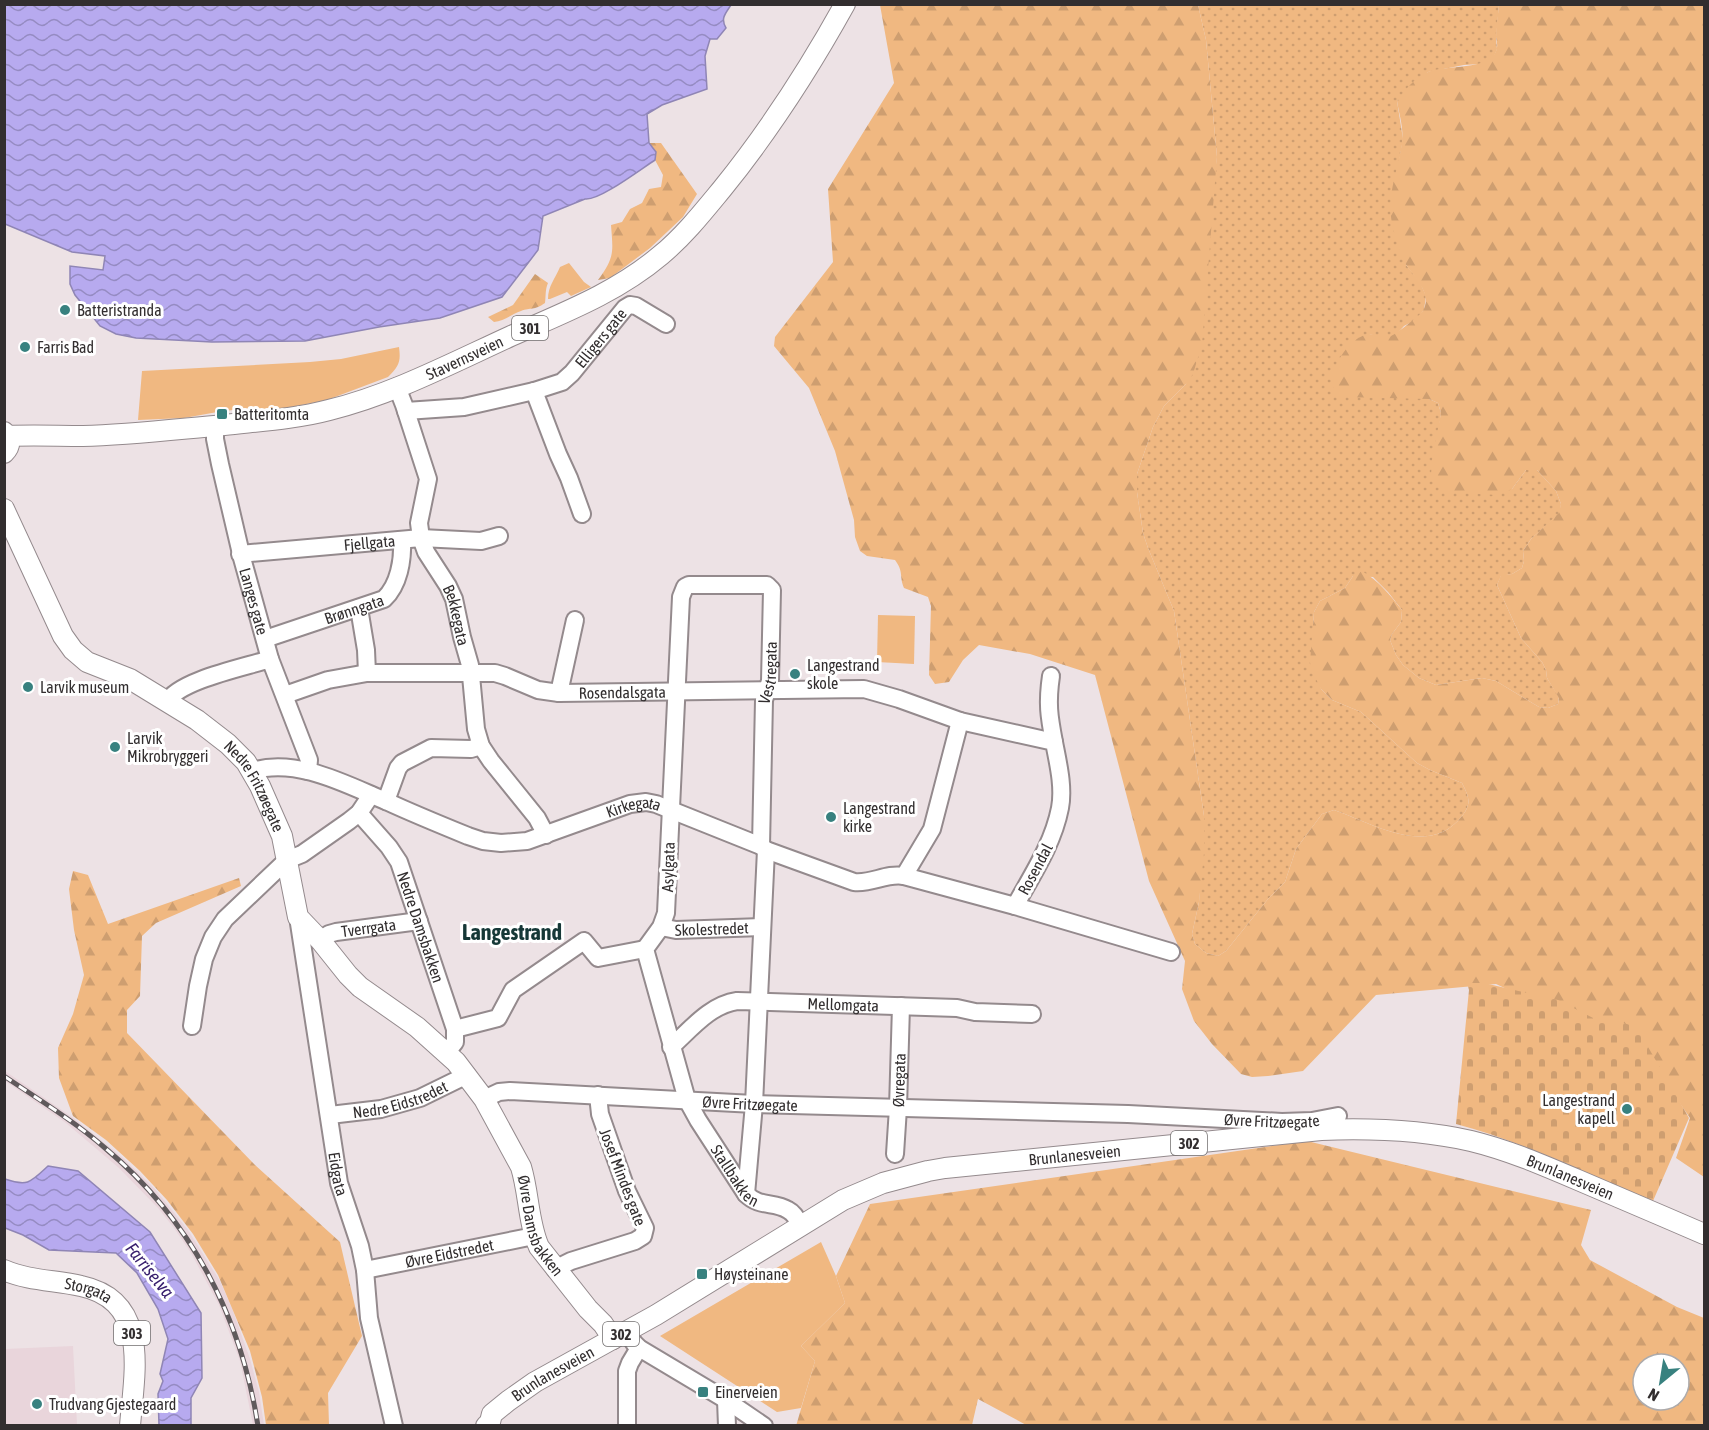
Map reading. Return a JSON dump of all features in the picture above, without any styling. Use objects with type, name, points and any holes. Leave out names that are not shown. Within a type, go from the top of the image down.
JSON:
[{"type":"main road","name":"Stavernsveien","points":[[6,446],[85,436],[215,426],[310,415],[352,404],[397,387],[600,296],[627,281],[662,254],[709,205],[759,140],[800,81],[845,4]]},
{"type":"main road","name":"Nedre Fritzøegate","points":[[4,509],[63,636],[73,650],[87,662],[130,680],[217,734],[238,754],[252,771],[282,836],[287,860]]},
{"type":"main road","points":[[287,860],[298,917],[360,987],[417,1027],[447,1052],[484,1099]]},
{"type":"main road","name":"Øvre Damsbakken","points":[[484,1099],[521,1167],[534,1236],[539,1247],[588,1309],[603,1324],[620,1335]]},
{"type":"main road","name":"Brunlanesveien","points":[[471,1425],[483,1415],[489,1420],[507,1401],[535,1382],[656,1315],[856,1194],[883,1183],[928,1171],[1286,1133],[1348,1129],[1422,1134],[1454,1138],[1491,1147],[1546,1166],[1704,1234]]},
{"type":"main road","name":"Storgata","points":[[4,1270],[30,1278],[88,1287],[108,1297],[118,1307],[130,1327],[135,1345],[130,1425]]},
{"type":"street","name":"Elligers gate","points":[[406,411],[464,407],[562,382],[630,305],[636,306],[666,324]]},
{"type":"street","name":"Bekkegata","points":[[397,387],[428,479],[419,523],[421,538],[426,552],[452,592],[472,673],[476,729],[491,761],[537,818],[546,835]]},
{"type":"street","points":[[534,391],[582,514]]},
{"type":"street","name":"Langes gate","points":[[215,426],[215,439],[240,554],[270,659],[309,760],[308,771]]},
{"type":"street","name":"Fjellgata","points":[[240,554],[421,538],[481,541],[499,536]]},
{"type":"street","name":"Brønngata","points":[[265,639],[359,609],[378,602],[388,595],[400,567],[402,540]]},
{"type":"street","name":"Vestregata","points":[[685,587],[693,584],[767,585],[772,588],[770,681],[764,700],[764,848],[760,1001],[746,1194]]},
{"type":"street","name":"Asylgata","points":[[645,949],[661,927],[666,913],[681,597],[685,587]]},
{"type":"street","points":[[359,609],[366,650],[367,673]]},
{"type":"street","points":[[559,693],[575,620]]},
{"type":"street","points":[[166,702],[176,691],[197,682],[270,659]]},
{"type":"street","name":"Rosendalsgata","points":[[285,695],[328,680],[367,673],[500,674],[538,690],[559,693],[864,689],[960,720]]},
{"type":"street","name":"Rosendal","points":[[1051,676],[1048,712],[1060,770],[1060,806],[1050,841],[1015,906],[1171,952]]},
{"type":"street","points":[[904,876],[932,829],[960,720],[1054,742]]},
{"type":"street","points":[[192,1026],[201,971],[213,937],[225,919],[287,860],[302,854],[379,798],[402,763],[431,748],[471,749],[482,746]]},
{"type":"street","name":"Kirkegata","points":[[252,771],[271,767],[308,771],[483,841],[515,843],[527,841],[630,804],[646,802],[670,809],[854,882],[863,883],[889,875],[904,876],[1015,906]]},
{"type":"street","name":"Nedre Damsbakken","points":[[359,813],[396,856],[455,1029]]},
{"type":"street","name":"Eidgata","points":[[298,917],[339,1183],[360,1246],[365,1270],[369,1318],[394,1425]]},
{"type":"street","name":"Tverrgata","points":[[320,940],[336,932],[419,921]]},
{"type":"street","name":"Skolestredet","points":[[661,927],[676,930],[762,927]]},
{"type":"street","points":[[447,1052],[455,1042],[455,1029],[498,1018],[513,990],[584,941],[598,958],[645,949],[687,1100]]},
{"type":"street","name":"Mellomgata","points":[[671,1047],[719,1006],[737,1001],[957,1008],[975,1012],[1032,1014]]},
{"type":"street","name":"Øvregata","points":[[895,1154],[901,1006]]},
{"type":"street","name":"Nedre Eidstredet","points":[[330,1115],[381,1109],[410,1101],[438,1091],[467,1075]]},
{"type":"street","name":"Øvre Fritzøegate","points":[[484,1099],[500,1092],[510,1091],[754,1104],[1128,1114],[1282,1122],[1312,1121],[1338,1116]]},
{"type":"street","name":"Josef Mindes gate","points":[[555,1269],[571,1261],[640,1239],[645,1232],[627,1191],[600,1114],[598,1095]]},
{"type":"street","name":"Stallbakken","points":[[687,1100],[746,1194],[758,1203],[786,1208],[792,1212],[801,1226]]},
{"type":"street","name":"Øvre Eidstredet","points":[[365,1270],[534,1236]]},
{"type":"street","points":[[620,1335],[764,1425]]},
{"type":"street","points":[[627,1425],[627,1371],[639,1348]]},
{"type":"street","points":[[726,1400],[727,1425]]},
{"type":"shaded area","points":[[5,1071],[72,1117],[122,1157],[155,1189],[188,1230],[220,1281],[233,1311],[259,1392],[264,1425],[253,1425],[240,1361],[219,1305],[191,1253],[174,1228],[119,1168],[66,1123],[5,1081]]},
{"type":"shaded area","points":[[73,1346],[77,1425],[5,1425],[5,1349]]},
{"type":"green space","points":[[880,5],[1198,5],[1206,40],[1217,157],[1202,344],[1193,374],[1164,406],[1153,427],[1137,474],[1137,492],[1143,533],[1174,611],[1204,816],[1204,853],[1199,902],[1192,934],[1195,944],[1206,953],[1218,956],[1226,951],[1268,899],[1285,882],[1296,849],[1322,814],[1334,810],[1382,829],[1417,836],[1433,835],[1449,829],[1462,816],[1467,807],[1468,796],[1462,783],[1417,763],[1361,712],[1332,700],[1321,689],[1315,677],[1310,663],[1314,612],[1320,601],[1345,588],[1353,576],[1362,571],[1374,579],[1402,610],[1401,622],[1390,640],[1403,665],[1419,678],[1436,685],[1482,678],[1496,681],[1539,707],[1548,708],[1558,704],[1559,698],[1547,678],[1542,662],[1521,638],[1497,585],[1501,575],[1512,574],[1522,568],[1523,551],[1531,539],[1559,513],[1561,504],[1556,491],[1537,470],[1526,470],[1512,489],[1497,495],[1448,492],[1439,487],[1431,475],[1441,413],[1438,403],[1429,399],[1343,397],[1334,391],[1332,382],[1335,368],[1343,353],[1355,340],[1369,334],[1385,337],[1393,335],[1421,313],[1425,304],[1424,291],[1401,254],[1391,216],[1391,195],[1402,137],[1397,101],[1414,81],[1428,72],[1476,64],[1492,57],[1497,48],[1499,5],[1704,5],[1704,1177],[1676,1158],[1690,1118],[1646,1054],[1496,984],[1376,995],[1303,1071],[1252,1077],[1241,1074],[1194,1021],[1182,989],[1185,961],[1149,881],[1095,675],[1030,654],[979,645],[963,660],[949,682],[935,684],[929,675],[931,606],[928,597],[904,588],[900,568],[895,560],[867,556],[860,551],[835,451],[809,388],[774,346],[775,337],[833,262],[828,189],[894,83]]},
{"type":"green space","points":[[1198,5],[1499,5],[1497,49],[1493,59],[1481,64],[1428,72],[1397,101],[1403,139],[1399,162],[1406,265],[1420,282],[1426,296],[1424,310],[1416,320],[1404,326],[1395,336],[1384,338],[1369,334],[1429,399],[1438,403],[1441,413],[1439,428],[1512,489],[1526,470],[1537,470],[1556,491],[1561,504],[1560,513],[1531,539],[1523,551],[1522,568],[1512,574],[1501,576],[1497,585],[1521,638],[1542,662],[1547,678],[1559,697],[1558,704],[1548,708],[1539,707],[1496,681],[1482,678],[1436,685],[1419,678],[1403,665],[1390,640],[1401,622],[1402,610],[1373,577],[1353,576],[1345,588],[1320,601],[1314,612],[1313,628],[1321,689],[1332,700],[1361,712],[1417,763],[1462,783],[1468,796],[1468,804],[1462,816],[1449,829],[1433,835],[1400,834],[1334,810],[1322,814],[1296,849],[1285,882],[1268,899],[1226,951],[1218,956],[1206,953],[1195,944],[1192,934],[1199,902],[1204,816],[1174,611],[1143,533],[1137,492],[1137,474],[1153,427],[1164,406],[1186,384],[1217,157],[1206,40]]},
{"type":"green space","points":[[649,143],[661,143],[697,194],[683,217],[650,248],[610,278],[598,280],[612,254],[611,225],[622,222],[630,209],[642,203],[649,189],[661,187],[663,175],[655,160],[656,152]]},
{"type":"green space","points":[[569,263],[591,287],[571,296],[567,292],[548,299],[550,286],[560,267]]},
{"type":"green space","points":[[535,274],[548,283],[545,303],[494,322],[488,317],[513,305]]},
{"type":"green space","points":[[399,347],[398,364],[388,377],[327,400],[276,410],[244,409],[184,418],[138,420],[142,371],[310,362],[341,359]]},
{"type":"green space","points":[[878,615],[915,616],[914,664],[877,662]]},
{"type":"green space","points":[[73,871],[88,875],[108,924],[239,878],[241,886],[156,923],[142,936],[140,996],[127,1010],[127,1033],[255,1165],[340,1242],[362,1336],[328,1393],[329,1425],[266,1425],[262,1397],[250,1351],[218,1275],[193,1234],[167,1200],[140,1171],[106,1140],[73,1116],[59,1078],[58,1048],[73,1014],[84,975],[74,930],[69,889]]},
{"type":"green space","points":[[1467,983],[1484,983],[1558,1000],[1595,1019],[1630,1025],[1640,1033],[1689,1118],[1653,1201],[1531,1149],[1456,1124],[1469,990]]},
{"type":"green space","points":[[1307,1141],[1591,1210],[1581,1245],[1590,1260],[1677,1307],[1704,1318],[1704,1425],[1028,1426],[978,1399],[972,1425],[796,1426],[815,1361],[801,1346],[845,1303],[836,1276],[870,1204]]},
{"type":"green space","points":[[821,1242],[845,1303],[801,1346],[815,1361],[801,1408],[777,1412],[660,1336]]},
{"type":"water","points":[[4,5],[731,5],[724,18],[726,28],[717,39],[710,39],[705,56],[707,89],[662,105],[647,114],[649,143],[656,152],[655,160],[600,195],[543,216],[538,250],[502,297],[440,318],[305,341],[212,342],[136,338],[116,334],[100,326],[75,295],[70,284],[70,266],[103,270],[105,256],[72,252],[5,224]]},
{"type":"water","name":"Farriselva","points":[[48,1166],[78,1171],[150,1232],[201,1313],[202,1378],[191,1398],[191,1425],[159,1425],[158,1394],[163,1381],[160,1374],[168,1339],[158,1309],[137,1273],[116,1253],[49,1250],[5,1228],[5,1179],[19,1183],[29,1182]]},
{"type":"railway","points":[[4,1076],[68,1119],[105,1148],[136,1176],[163,1206],[187,1239],[225,1309],[239,1346],[258,1426]]},
{"type":"place","name":"Batteristranda","points":[[65,310]]},
{"type":"place","name":"Farris Bad","points":[[25,347]]},
{"type":"place","name":"Batteritomta","points":[[222,414]]},
{"type":"place","name":"Langestrand skole","points":[[795,674]]},
{"type":"place","name":"Larvik museum","points":[[28,687]]},
{"type":"place","name":"Larvik Mikrobryggeri","points":[[115,747]]},
{"type":"place","name":"Langestrand kirke","points":[[831,817]]},
{"type":"place","name":"Langestrand kapell","points":[[1627,1109]]},
{"type":"place","name":"Høysteinane","points":[[702,1274]]},
{"type":"place","name":"Einerveien","points":[[703,1392]]},
{"type":"place","name":"Trudvang Gjestegaard","points":[[37,1404]]},
{"type":"district","name":"Langestrand","points":[[512,932]]}]
